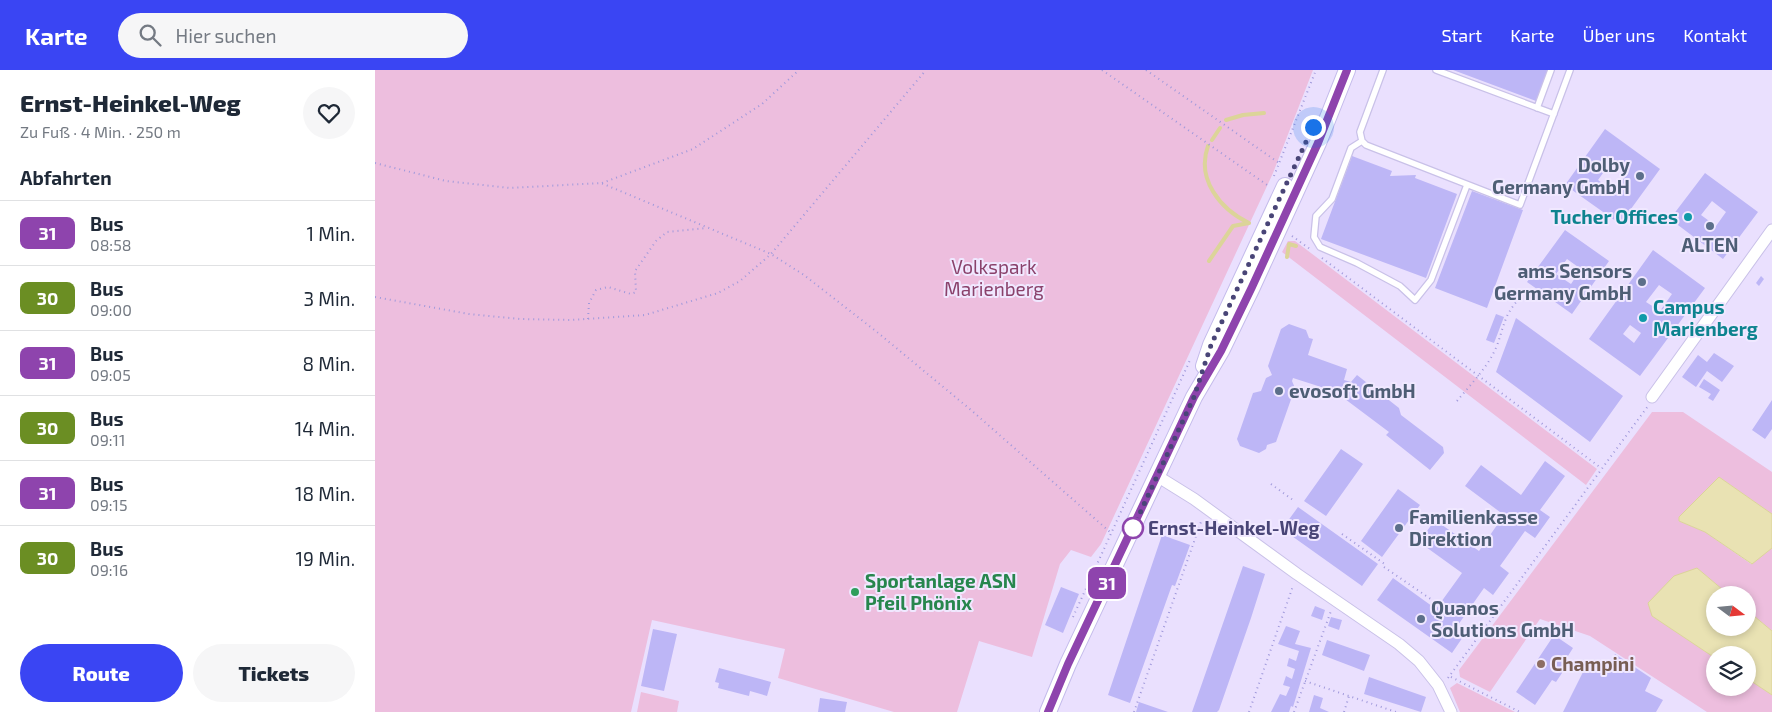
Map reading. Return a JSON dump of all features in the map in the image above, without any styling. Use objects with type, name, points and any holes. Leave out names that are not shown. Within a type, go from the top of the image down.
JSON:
[{"type":"main road","points":[[1048,712],[1068,664],[1194,397],[1221,351],[1318,143],[1340,73]]},
{"type":"main road","points":[[1194,397],[1211,345],[1340,73]]},
{"type":"street","points":[[1652,397],[1772,230]]},
{"type":"street","points":[[1157,476],[1206,508],[1419,661],[1438,685],[1451,712]]},
{"type":"lane","points":[[1383,70],[1360,132],[1362,141],[1366,145],[1520,205],[1570,70]]},
{"type":"lane","points":[[1436,70],[1554,114]]},
{"type":"lane","points":[[1537,108],[1551,70]]},
{"type":"lane","points":[[1362,141],[1351,148],[1332,199],[1316,216],[1314,237],[1320,247],[1357,263],[1400,286],[1415,300],[1431,280],[1467,185]]},
{"type":"path","points":[[375,163],[445,181],[510,188],[601,183],[693,149],[762,104],[799,70]]},
{"type":"path","points":[[375,297],[469,314],[520,319],[588,319],[645,315],[694,301],[740,281],[771,254],[926,70]]},
{"type":"path","points":[[1102,70],[1270,186]]},
{"type":"path","points":[[1146,70],[1280,164],[1316,70]]},
{"type":"path","points":[[601,183],[771,254],[804,275],[884,338],[1111,532],[1140,467]]},
{"type":"path","points":[[588,319],[589,303],[596,290],[608,287],[631,294],[636,292],[635,272],[655,241],[667,232],[709,228]]},
{"type":"path","points":[[1279,228],[1601,468]]},
{"type":"path","points":[[1457,401],[1487,366],[1496,348],[1508,311],[1519,300]]},
{"type":"path","points":[[1438,685],[1450,677],[1652,397]]},
{"type":"path","points":[[1271,484],[1293,500]]},
{"type":"path","points":[[1134,712],[1206,508]]},
{"type":"path","points":[[1342,534],[1435,602]]},
{"type":"path","points":[[1249,712],[1297,574]]},
{"type":"path","points":[[1295,712],[1335,600]]},
{"type":"path","points":[[1450,677],[1520,712]]},
{"type":"path","points":[[1305,681],[1396,712]]},
{"type":"path","points":[[1344,712],[1349,696]]},
{"type":"green space","name":"Volkspark Marienberg","points":[[375,70],[1313,70],[1273,173],[1101,544],[1091,557],[1071,550],[1060,564],[1032,657],[979,641],[957,712],[894,712],[778,678],[785,649],[652,620],[631,712],[375,712]]},
{"type":"green space","points":[[1288,241],[1295,241],[1597,469],[1586,485],[1282,252]]},
{"type":"green space","points":[[1652,412],[1683,412],[1772,472],[1772,514],[1719,477],[1679,517],[1679,521],[1705,532],[1751,564],[1772,548],[1772,631],[1756,618],[1756,586],[1718,586],[1697,568],[1652,616],[1706,652],[1706,696],[1756,696],[1756,684],[1772,695],[1772,712],[1707,712],[1590,636],[1540,619],[1490,692],[1460,677],[1459,670]]},
{"type":"green space","points":[[1457,683],[1515,712],[1460,712],[1450,688]]},
{"type":"green space","points":[[641,692],[679,701],[677,712],[637,712]]},
{"type":"shaded area","points":[[1719,477],[1772,514],[1772,548],[1752,564],[1705,532],[1679,521],[1679,517]]},
{"type":"shaded area","points":[[1697,568],[1718,586],[1706,586],[1706,636],[1756,636],[1756,618],[1772,631],[1772,695],[1756,684],[1756,646],[1706,646],[1706,652],[1652,616],[1648,603],[1674,576]]},
{"type":"building","points":[[1453,70],[1548,70],[1536,101]]},
{"type":"building","points":[[1605,129],[1660,169],[1620,224],[1565,185]],"holes":[[[1611,162],[1627,174],[1614,192],[1598,180]]]},
{"type":"building","points":[[1352,156],[1392,171],[1390,176],[1416,175],[1415,178],[1457,194],[1426,278],[1321,239]]},
{"type":"building","name":"Tucher Offices","points":[[1705,173],[1758,212],[1723,259],[1670,219]],"holes":[[[1712,201],[1726,212],[1716,226],[1701,215]]]},
{"type":"building","points":[[1472,191],[1523,210],[1487,308],[1435,288]]},
{"type":"building","points":[[1565,230],[1609,261],[1572,314],[1527,282]],"holes":[[[1567,259],[1581,269],[1571,284],[1556,274]]]},
{"type":"building","name":"Campus Marienberg","points":[[1653,250],[1705,288],[1640,376],[1589,339]],"holes":[[[1659,285],[1672,294],[1660,311],[1646,302]],[[1630,325],[1641,333],[1634,343],[1623,334]]]},
{"type":"building","points":[[1761,276],[1764,279],[1759,286],[1756,283]]},
{"type":"building","points":[[1496,314],[1504,317],[1494,343],[1486,340]]},
{"type":"building","points":[[1516,318],[1623,396],[1590,442],[1496,372]]},
{"type":"building","points":[[1289,324],[1306,330],[1309,338],[1313,339],[1308,355],[1347,369],[1344,380],[1351,382],[1357,375],[1399,408],[1401,415],[1443,447],[1444,453],[1430,470],[1386,435],[1389,432],[1341,396],[1343,394],[1293,378],[1292,381],[1295,388],[1276,442],[1267,445],[1266,449],[1259,453],[1240,446],[1237,439],[1253,393],[1261,391],[1266,378],[1272,375],[1268,366],[1281,329]]},
{"type":"building","points":[[1714,353],[1734,366],[1722,382],[1707,371],[1696,387],[1682,377],[1698,355],[1707,362]]},
{"type":"building","points":[[1704,379],[1720,390],[1713,401],[1708,398],[1711,394],[1699,387]]},
{"type":"building","points":[[1772,400],[1772,429],[1765,439],[1752,430]]},
{"type":"building","points":[[1341,449],[1363,464],[1326,516],[1304,501]]},
{"type":"building","points":[[1545,461],[1565,476],[1540,510],[1550,517],[1535,538],[1525,531],[1500,566],[1509,573],[1493,595],[1484,588],[1458,625],[1467,631],[1452,653],[1377,600],[1393,578],[1436,609],[1462,573],[1419,542],[1435,520],[1479,551],[1504,515],[1465,486],[1481,465],[1521,495]]},
{"type":"building","points":[[1398,489],[1420,505],[1382,557],[1361,541]]},
{"type":"building","points":[[1298,507],[1378,564],[1362,586],[1282,529]]},
{"type":"building","points":[[1162,535],[1190,545],[1175,586],[1172,585],[1130,703],[1108,695]]},
{"type":"building","points":[[1243,566],[1265,574],[1219,710],[1217,712],[1192,712]]},
{"type":"building","points":[[1061,587],[1079,594],[1063,633],[1045,625]]},
{"type":"building","points":[[1315,606],[1325,610],[1322,620],[1311,616]]},
{"type":"building","points":[[1331,617],[1342,620],[1339,630],[1328,626]]},
{"type":"building","points":[[1286,626],[1300,631],[1295,644],[1311,648],[1293,707],[1291,706],[1289,712],[1271,712],[1280,694],[1286,696],[1290,687],[1283,685],[1286,676],[1292,679],[1295,669],[1287,666],[1289,658],[1296,661],[1299,651],[1278,644]]},
{"type":"building","points":[[653,629],[677,634],[664,691],[641,686]]},
{"type":"building","points":[[1554,635],[1573,648],[1566,659],[1570,661],[1556,682],[1552,680],[1535,705],[1516,692]]},
{"type":"building","points":[[1327,640],[1370,655],[1364,671],[1322,655]]},
{"type":"building","points":[[1615,654],[1651,678],[1645,691],[1663,700],[1656,712],[1563,712],[1588,662],[1606,671]]},
{"type":"building","points":[[719,668],[771,682],[767,696],[750,691],[749,696],[718,688],[719,683],[715,682]]},
{"type":"building","points":[[1369,677],[1426,697],[1421,712],[1364,694]]},
{"type":"building","points":[[1314,695],[1323,698],[1320,708],[1329,712],[1309,712]]},
{"type":"building","points":[[820,698],[847,702],[845,712],[818,712]]},
{"type":"building","points":[[1139,702],[1168,712],[1136,712]]},
{"type":"waterway","points":[[1226,120],[1243,115],[1264,113]]},
{"type":"waterway","points":[[1212,140],[1220,128]]},
{"type":"waterway","points":[[1208,146],[1205,170],[1213,192],[1229,210],[1249,223]]},
{"type":"waterway","points":[[1209,261],[1233,226],[1249,223]]},
{"type":"waterway","points":[[1287,257],[1289,244],[1296,246]]},
{"type":"bus line","name":"31","points":[[1048,712],[1068,664],[1194,397],[1221,351],[1252,287],[1318,143],[1347,70]]},
{"type":"place","name":"Dolby Germany GmbH","points":[[1640,176]]},
{"type":"place","name":"Tucher Offices","points":[[1688,217]]},
{"type":"place","name":"ALTEN","points":[[1710,226]]},
{"type":"place","name":"ams Sensors Germany GmbH","points":[[1642,282]]},
{"type":"place","name":"Campus Marienberg","points":[[1643,318]]},
{"type":"place","name":"evosoft GmbH","points":[[1279,391]]},
{"type":"place","name":"Ernst-Heinkel-Weg","points":[[1133,528]]},
{"type":"place","name":"Familienkasse Direktion","points":[[1399,528]]},
{"type":"place","name":"Sportanlage ASN Pfeil Phönix","points":[[855,592]]},
{"type":"place","name":"Quanos Solutions GmbH","points":[[1421,619]]},
{"type":"place","name":"Champini","points":[[1541,664]]},
{"type":"route","points":[[1133,528],[1194,397],[1211,345],[1313,127]]}]
